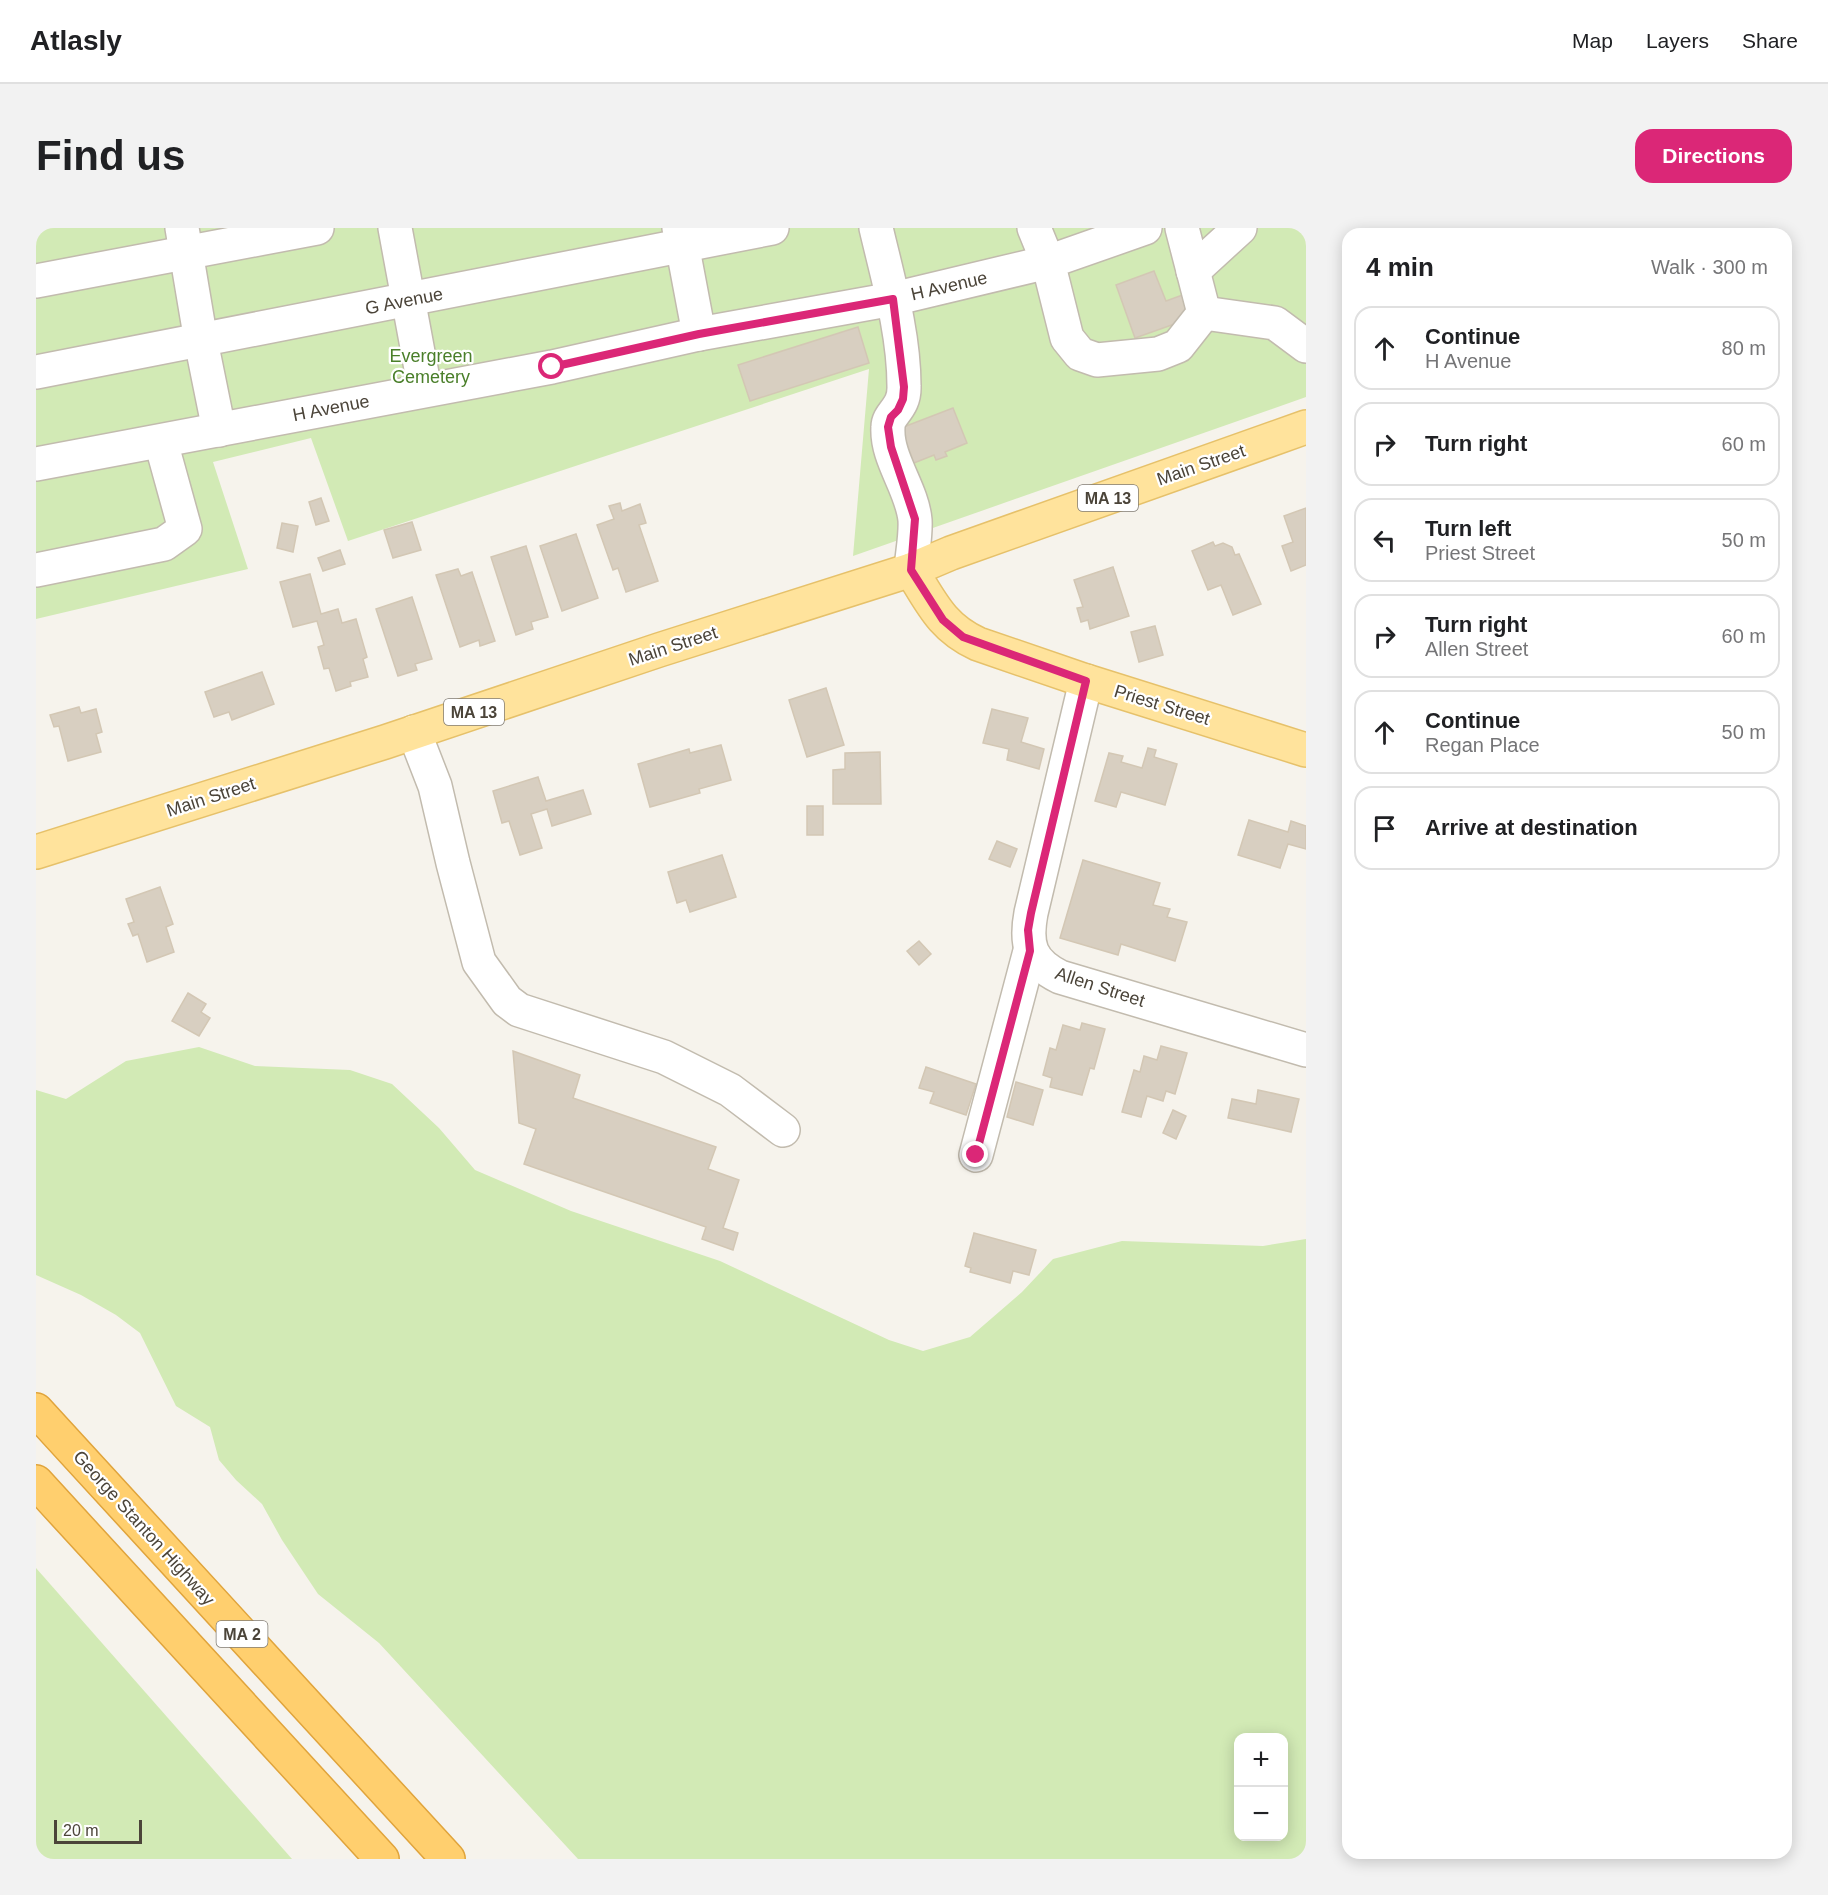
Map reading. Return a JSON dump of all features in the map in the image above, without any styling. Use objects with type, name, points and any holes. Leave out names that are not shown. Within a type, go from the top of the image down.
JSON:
[{"type":"highway","name":"George Stanton Highway","points":[[36,1410],[448,1859]]},
{"type":"highway","name":"MA 2","points":[[36,1482],[382,1859]]},
{"type":"main road","name":"Main Street","points":[[36,852],[911,570],[951,553],[1306,427]]},
{"type":"main road","name":"Priest Street","points":[[911,570],[943,620],[963,637],[1086,681],[1306,750]]},
{"type":"street","points":[[36,281],[184,240],[317,228]]},
{"type":"street","points":[[395,228],[425,390]]},
{"type":"street","name":"G Avenue","points":[[36,372],[408,300],[681,237],[772,228]]},
{"type":"street","points":[[876,228],[893,299],[904,387],[903,399],[898,410],[891,417],[888,427],[891,447],[915,519],[911,570]]},
{"type":"street","points":[[1034,228],[1048,262],[1066,338],[1080,354],[1097,360],[1158,354],[1178,346],[1204,313]]},
{"type":"street","name":"H Avenue","points":[[36,464],[552,367],[699,334],[893,299],[1048,262],[1145,228]]},
{"type":"street","points":[[1182,228],[1204,313]]},
{"type":"street","points":[[1193,271],[1240,228]]},
{"type":"street","points":[[681,237],[699,334]]},
{"type":"street","points":[[184,240],[219,430]]},
{"type":"street","points":[[1204,313],[1275,323],[1306,346]]},
{"type":"street","points":[[36,570],[164,544],[185,529],[161,442]]},
{"type":"street","points":[[976,1155],[1030,951],[1028,930],[1031,913],[1086,681]]},
{"type":"street","points":[[414,732],[435,786],[479,962],[507,1001],[519,1010],[664,1057],[730,1090],[783,1130]]},
{"type":"street","name":"Allen Street","points":[[1030,951],[1044,969],[1060,976],[1306,1050]]},
{"type":"green space","name":"Evergreen Cemetery","points":[[36,228],[1306,228],[1306,397],[853,556],[869,369],[348,541],[311,438],[213,462],[248,569],[36,619]]},
{"type":"green space","points":[[199,1047],[255,1066],[350,1070],[392,1084],[439,1128],[475,1170],[571,1211],[720,1261],[889,1340],[923,1351],[970,1337],[1022,1292],[1053,1259],[1122,1241],[1263,1246],[1306,1239],[1306,1859],[578,1859],[379,1643],[318,1594],[282,1540],[262,1504],[236,1480],[219,1460],[210,1427],[176,1406],[140,1333],[116,1315],[81,1295],[36,1275],[36,1090],[66,1099],[126,1061]]},
{"type":"green space","points":[[36,1568],[292,1859],[36,1859]]},
{"type":"building","points":[[1154,271],[1166,301],[1188,293],[1197,316],[1135,338],[1116,285]]},
{"type":"building","points":[[858,327],[869,363],[750,401],[738,365]]},
{"type":"building","points":[[953,408],[967,443],[945,452],[947,456],[936,460],[934,455],[914,463],[901,428]]},
{"type":"building","points":[[321,498],[329,521],[316,525],[309,502]]},
{"type":"building","points":[[620,503],[622,511],[640,504],[646,523],[639,525],[658,581],[626,592],[618,568],[613,570],[597,525],[614,519],[609,506]]},
{"type":"building","points":[[1306,508],[1306,565],[1291,571],[1282,546],[1293,542],[1284,516]]},
{"type":"building","points":[[412,522],[421,550],[393,558],[384,530]]},
{"type":"building","points":[[282,523],[298,526],[293,552],[277,548]]},
{"type":"building","points":[[576,534],[598,598],[562,611],[540,546]]},
{"type":"building","points":[[1213,542],[1215,546],[1223,543],[1232,547],[1235,555],[1239,554],[1261,604],[1233,615],[1221,585],[1208,590],[1192,551]]},
{"type":"building","points":[[526,546],[548,617],[531,622],[533,629],[516,635],[491,557]]},
{"type":"building","points":[[340,550],[345,564],[323,571],[318,558]]},
{"type":"building","points":[[1113,567],[1129,616],[1090,629],[1088,620],[1081,622],[1077,608],[1083,607],[1074,580]]},
{"type":"building","points":[[458,569],[461,576],[472,572],[495,641],[480,646],[479,640],[460,647],[436,575]]},
{"type":"building","points":[[310,574],[321,614],[338,609],[342,623],[356,619],[367,657],[363,659],[368,677],[350,682],[351,686],[336,691],[329,668],[324,669],[318,647],[324,645],[317,621],[293,627],[280,582]]},
{"type":"building","points":[[412,597],[432,659],[415,664],[417,670],[398,676],[376,609]]},
{"type":"building","points":[[1155,626],[1163,655],[1139,662],[1131,632]]},
{"type":"building","points":[[262,672],[274,704],[232,720],[229,712],[214,717],[205,692]]},
{"type":"building","points":[[826,688],[844,745],[807,757],[789,700]]},
{"type":"building","points":[[79,707],[81,713],[96,709],[102,732],[96,734],[101,752],[68,761],[59,726],[54,727],[50,715]]},
{"type":"building","points":[[992,709],[1028,718],[1021,742],[1044,749],[1039,769],[1007,760],[1009,749],[983,743]]},
{"type":"building","points":[[721,745],[731,780],[699,789],[700,793],[650,807],[638,764],[689,749],[690,753]]},
{"type":"building","points":[[1148,748],[1156,750],[1154,757],[1177,764],[1165,805],[1121,792],[1116,807],[1095,801],[1109,753],[1123,756],[1121,762],[1142,768]]},
{"type":"building","points":[[880,752],[881,804],[833,804],[833,770],[845,769],[845,753]]},
{"type":"building","points":[[538,777],[546,801],[583,790],[591,814],[552,826],[547,809],[531,814],[542,848],[520,855],[509,821],[502,823],[493,791]]},
{"type":"building","points":[[807,806],[823,806],[823,835],[807,835]]},
{"type":"building","points":[[1249,820],[1288,832],[1291,821],[1306,826],[1306,849],[1288,844],[1280,868],[1238,855]]},
{"type":"building","points":[[997,841],[1017,849],[1010,867],[989,859]]},
{"type":"building","points":[[722,855],[736,897],[690,912],[686,900],[677,903],[668,872]]},
{"type":"building","points":[[1083,860],[1160,883],[1153,905],[1170,909],[1167,917],[1187,922],[1175,961],[1121,944],[1118,955],[1060,938]]},
{"type":"building","points":[[160,887],[173,924],[166,927],[174,952],[147,962],[138,934],[133,936],[128,924],[134,922],[126,899]]},
{"type":"building","points":[[919,941],[931,954],[919,965],[907,951]]},
{"type":"building","points":[[188,993],[206,1004],[201,1012],[210,1018],[199,1036],[172,1021]]},
{"type":"building","points":[[1082,1023],[1105,1029],[1094,1069],[1090,1068],[1082,1095],[1050,1087],[1052,1078],[1043,1075],[1050,1048],[1056,1050],[1063,1025],[1080,1030]]},
{"type":"building","points":[[1161,1046],[1187,1053],[1175,1094],[1166,1091],[1163,1101],[1147,1096],[1141,1117],[1122,1112],[1134,1070],[1140,1072],[1144,1056],[1157,1060]]},
{"type":"building","points":[[513,1051],[580,1075],[573,1098],[716,1147],[708,1169],[739,1180],[723,1228],[738,1233],[733,1250],[702,1239],[706,1227],[524,1164],[536,1129],[519,1123]]},
{"type":"building","points":[[926,1067],[976,1084],[966,1115],[930,1103],[934,1092],[919,1088]]},
{"type":"building","points":[[1016,1082],[1043,1090],[1033,1125],[1007,1117]]},
{"type":"building","points":[[1258,1090],[1299,1099],[1291,1132],[1228,1118],[1232,1099],[1256,1104]]},
{"type":"building","points":[[1173,1110],[1186,1116],[1176,1139],[1163,1133]]},
{"type":"building","points":[[974,1233],[1036,1250],[1029,1275],[1013,1271],[1010,1283],[970,1272],[971,1268],[965,1266]]},
{"type":"route","points":[[552,367],[699,334],[893,299],[902,354],[904,387],[903,399],[898,410],[891,417],[888,427],[891,447],[915,519],[911,570],[943,620],[963,637],[1086,681],[1031,913],[1028,930],[1030,951],[976,1155]]}]
